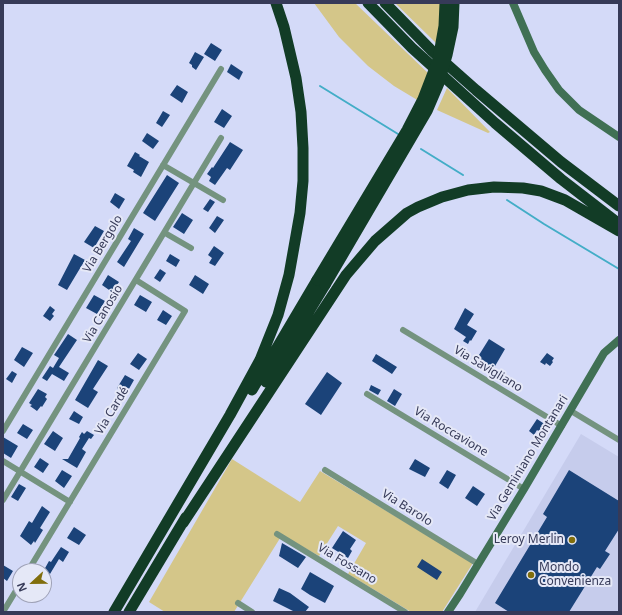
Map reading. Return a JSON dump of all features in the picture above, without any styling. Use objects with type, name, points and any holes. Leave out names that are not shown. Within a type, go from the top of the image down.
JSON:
[{"type":"highway","points":[[114,612],[171,518],[260,360],[278,315],[289,275],[296,242],[300,212],[302,181],[302,124],[291,53],[276,3]]},
{"type":"highway","points":[[368,3],[439,74],[495,124],[555,175],[619,224]]},
{"type":"highway","points":[[385,3],[432,51],[476,90],[561,162],[619,206]]},
{"type":"highway","points":[[129,612],[238,428],[407,130],[435,71],[444,26],[445,3]]},
{"type":"highway","points":[[171,518],[321,282],[431,104],[447,55],[453,27],[454,3]]},
{"type":"highway","points":[[182,523],[346,274],[375,241],[407,213],[442,197],[468,190],[494,187],[523,188],[541,191],[565,200],[619,231]]},
{"type":"street","points":[[513,3],[528,39],[538,58],[559,90],[579,110],[619,137]]},
{"type":"street","name":"Via Bergolo","points":[[3,431],[221,69]]},
{"type":"street","name":"Via Canosio","points":[[3,500],[221,138]]},
{"type":"street","points":[[164,165],[223,200]]},
{"type":"street","points":[[165,233],[191,248]]},
{"type":"street","name":"Via Cardé","points":[[33,563],[185,311],[136,280]]},
{"type":"street","name":"Via Savigliano","points":[[403,330],[562,426]]},
{"type":"street","name":"Via Geminiano Montanari","points":[[448,612],[562,426],[604,353],[619,340]]},
{"type":"street","name":"Via Roccavione","points":[[367,394],[524,489]]},
{"type":"street","points":[[571,411],[619,440]]},
{"type":"street","points":[[3,461],[70,502]]},
{"type":"street","name":"Via Barolo","points":[[325,470],[478,564]]},
{"type":"street","name":"Via Fossano","points":[[278,534],[405,612]]},
{"type":"street","points":[[3,612],[12,597]]},
{"type":"street","points":[[238,603],[252,612]]},
{"type":"shaded area","points":[[314,3],[355,3],[429,74],[419,101],[394,86],[368,66],[339,37]]},
{"type":"shaded area","points":[[395,3],[443,3],[438,46],[435,42]]},
{"type":"shaded area","points":[[447,88],[490,132],[488,133],[437,110]]},
{"type":"shaded area","points":[[581,434],[619,457],[619,612],[475,612]]},
{"type":"shaded area","points":[[232,459],[300,502],[320,471],[473,563],[442,612],[411,612],[348,574],[366,543],[338,526],[319,556],[282,535],[234,612],[165,612],[149,602]]},
{"type":"building","points":[[211,43],[222,50],[215,61],[204,54]]},
{"type":"building","points":[[195,52],[204,57],[196,70],[189,63]]},
{"type":"building","points":[[231,64],[243,72],[239,80],[227,72]]},
{"type":"building","points":[[177,85],[188,92],[182,103],[170,95]]},
{"type":"building","points":[[222,109],[232,116],[224,128],[214,122]]},
{"type":"building","points":[[163,111],[170,115],[162,127],[156,123]]},
{"type":"building","points":[[147,133],[159,141],[153,149],[142,141]]},
{"type":"building","points":[[230,142],[243,150],[230,170],[227,168],[215,185],[209,181],[211,177],[207,174],[212,167],[213,168]]},
{"type":"building","points":[[135,152],[149,162],[141,177],[127,166]]},
{"type":"building","points":[[167,175],[179,183],[155,221],[143,213]]},
{"type":"building","points":[[115,193],[125,199],[119,209],[110,202]]},
{"type":"building","points":[[210,199],[215,202],[208,212],[203,209]]},
{"type":"building","points":[[182,213],[193,220],[184,234],[173,227]]},
{"type":"building","points":[[217,216],[224,220],[215,233],[209,228]]},
{"type":"building","points":[[95,226],[104,231],[94,248],[84,242]]},
{"type":"building","points":[[134,228],[144,234],[124,267],[117,262],[131,241],[128,239]]},
{"type":"building","points":[[214,246],[224,253],[215,266],[209,263],[212,258],[208,255]]},
{"type":"building","points":[[74,254],[85,260],[67,290],[58,285]]},
{"type":"building","points":[[170,254],[180,260],[176,267],[166,261]]},
{"type":"building","points":[[160,269],[166,273],[160,282],[154,278]]},
{"type":"building","points":[[108,275],[119,282],[112,292],[102,285]]},
{"type":"building","points":[[195,275],[209,284],[203,294],[189,285]]},
{"type":"building","points":[[94,295],[105,301],[97,314],[86,308]]},
{"type":"building","points":[[140,295],[152,302],[146,312],[134,305]]},
{"type":"building","points":[[50,306],[55,310],[52,314],[54,316],[50,321],[43,316]]},
{"type":"building","points":[[465,308],[474,314],[467,325],[477,331],[468,344],[463,341],[466,337],[454,329]]},
{"type":"building","points":[[163,310],[172,316],[166,325],[157,320]]},
{"type":"building","points":[[68,334],[77,340],[59,367],[69,373],[64,381],[52,374],[47,381],[42,378],[50,366],[53,368],[59,358],[54,355]]},
{"type":"building","points":[[489,339],[505,349],[491,373],[474,363]]},
{"type":"building","points":[[22,347],[33,353],[24,367],[14,360]]},
{"type":"building","points":[[138,353],[147,359],[139,370],[130,364]]},
{"type":"building","points":[[547,353],[554,358],[550,366],[546,363],[545,365],[540,362]]},
{"type":"building","points":[[376,354],[397,367],[392,374],[372,361]]},
{"type":"building","points":[[98,360],[108,366],[93,389],[98,392],[88,408],[75,400]]},
{"type":"building","points":[[12,371],[17,374],[12,383],[6,379]]},
{"type":"building","points":[[327,372],[342,383],[321,415],[305,404]]},
{"type":"building","points":[[125,375],[134,380],[126,394],[117,388]]},
{"type":"building","points":[[371,385],[381,390],[378,395],[369,390]]},
{"type":"building","points":[[38,389],[47,394],[45,397],[47,399],[42,407],[41,406],[37,411],[30,406],[32,405],[29,403]]},
{"type":"building","points":[[394,389],[402,394],[395,406],[387,401]]},
{"type":"building","points":[[74,411],[83,417],[79,424],[69,419]]},
{"type":"building","points":[[537,419],[546,425],[541,433],[537,430],[534,435],[529,431]]},
{"type":"building","points":[[23,424],[33,430],[27,439],[17,433]]},
{"type":"building","points":[[53,431],[63,438],[55,451],[44,444]]},
{"type":"building","points":[[87,431],[94,435],[91,439],[89,438],[82,449],[86,452],[77,468],[62,459],[68,459],[82,432],[84,434]]},
{"type":"building","points":[[3,437],[18,446],[11,458],[3,453]]},
{"type":"building","points":[[40,458],[49,464],[43,473],[34,467]]},
{"type":"building","points":[[415,459],[430,468],[425,477],[409,469]]},
{"type":"building","points":[[62,470],[72,476],[64,488],[55,481]]},
{"type":"building","points":[[447,470],[456,475],[448,489],[439,483]]},
{"type":"building","name":"Leroy Merlin","points":[[569,470],[619,501],[619,529],[605,551],[610,554],[600,569],[597,567],[569,612],[509,612],[495,603],[547,517],[543,514]]},
{"type":"building","points":[[19,484],[26,488],[18,501],[11,497]]},
{"type":"building","points":[[473,486],[485,494],[477,506],[465,498]]},
{"type":"building","points":[[42,506],[50,512],[40,528],[43,530],[35,543],[34,541],[31,545],[20,536],[29,521],[32,523]]},
{"type":"building","points":[[74,527],[86,535],[79,545],[67,538]]},
{"type":"building","points":[[343,531],[356,540],[350,549],[352,551],[348,558],[332,548]]},
{"type":"building","points":[[282,543],[306,557],[298,568],[279,556]]},
{"type":"building","points":[[61,547],[69,552],[63,562],[59,559],[52,571],[52,563],[48,563],[49,561],[51,562]]},
{"type":"building","points":[[422,559],[442,572],[437,580],[417,567]]},
{"type":"building","points":[[3,565],[12,570],[12,573],[7,581],[3,578]]},
{"type":"building","points":[[310,572],[334,586],[325,603],[301,589]]},
{"type":"building","points":[[279,588],[290,593],[309,607],[305,612],[295,612],[273,601]]},
{"type":"waterway","points":[[320,86],[398,134]]},
{"type":"waterway","points":[[421,149],[463,175]]},
{"type":"waterway","points":[[507,200],[619,269]]},
{"type":"place","name":"Leroy Merlin","points":[[572,540]]},
{"type":"place","name":"Mondo Convenienza","points":[[531,575]]}]
